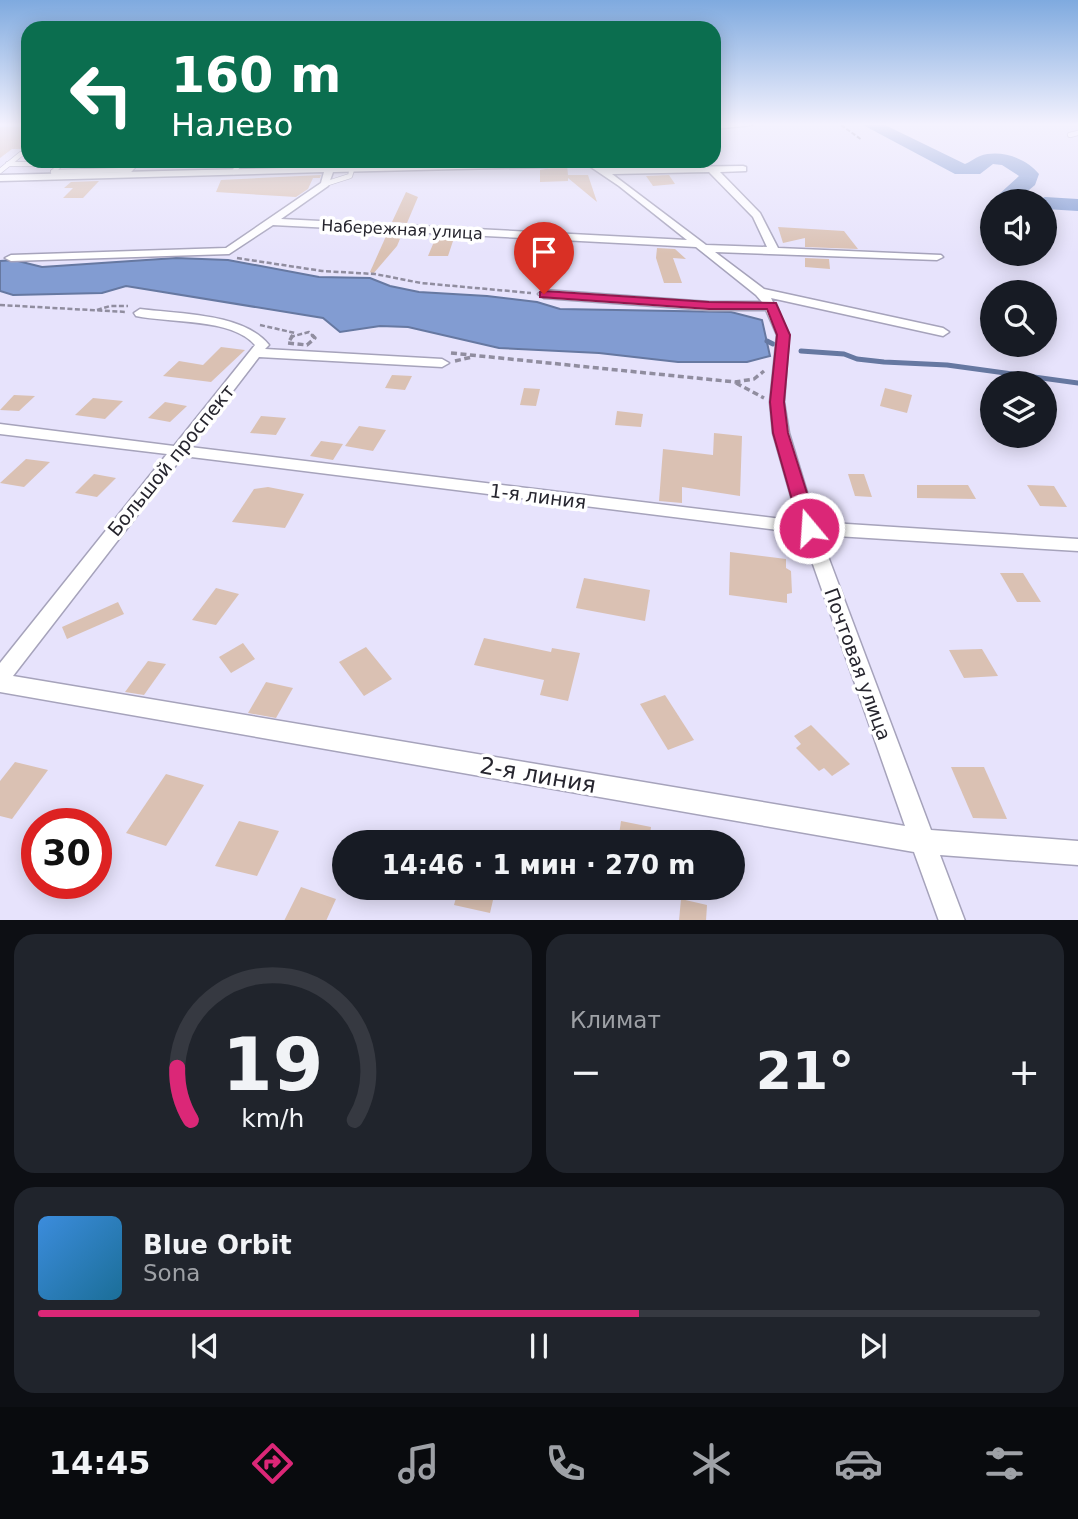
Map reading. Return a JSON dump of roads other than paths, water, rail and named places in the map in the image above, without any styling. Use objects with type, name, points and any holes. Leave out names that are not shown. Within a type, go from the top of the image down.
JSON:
[{"type":"street","points":[[1,172],[234,172],[366,168]]},
{"type":"street","name":"Почтовая улица","points":[[599,168],[703,246],[760,292],[772,306],[783,335],[777,402],[781,433],[809,528],[952,920]]},
{"type":"street","points":[[711,169],[761,221],[770,236],[773,250]]},
{"type":"street","points":[[604,171],[743,169]]},
{"type":"street","points":[[11,258],[229,251],[325,184],[329,170]]},
{"type":"street","name":"Набережная улица","points":[[271,222],[937,257]]},
{"type":"street","points":[[760,292],[943,332]]},
{"type":"street","points":[[544,294],[709,306],[772,306]]},
{"type":"street","points":[[140,313],[222,323],[246,329],[260,340],[262,345],[257,353]]},
{"type":"street","points":[[257,353],[441,357]]},
{"type":"street","name":"Большой проспект","points":[[0,678],[175,452],[257,353]]},
{"type":"street","name":"1-я линия","points":[[0,429],[809,528],[1078,545]]},
{"type":"street","name":"2-я линия","points":[[0,683],[922,841],[1078,853]]},
{"type":"lane","points":[[51,174],[57,168]]},
{"type":"lane","points":[[127,173],[132,168]]},
{"type":"lane","points":[[234,172],[237,168]]},
{"type":"lane","points":[[325,184],[350,176],[352,169]]},
{"type":"water","points":[[176,258],[228,260],[319,277],[370,278],[390,286],[419,292],[537,302],[560,309],[731,312],[762,320],[770,356],[747,362],[678,362],[599,353],[499,348],[408,327],[380,326],[340,332],[323,318],[126,286],[102,293],[13,295],[0,291],[0,261],[14,260],[42,267]]},
{"type":"waterway","points":[[958,168],[975,168]]},
{"type":"waterway","points":[[1018,189],[1028,181],[1029,174],[1020,168]]},
{"type":"waterway","points":[[1057,204],[1078,205]]},
{"type":"waterway","points":[[767,341],[773,344]]},
{"type":"waterway","points":[[801,351],[844,354],[857,359],[884,362],[947,365],[1078,383]]}]
